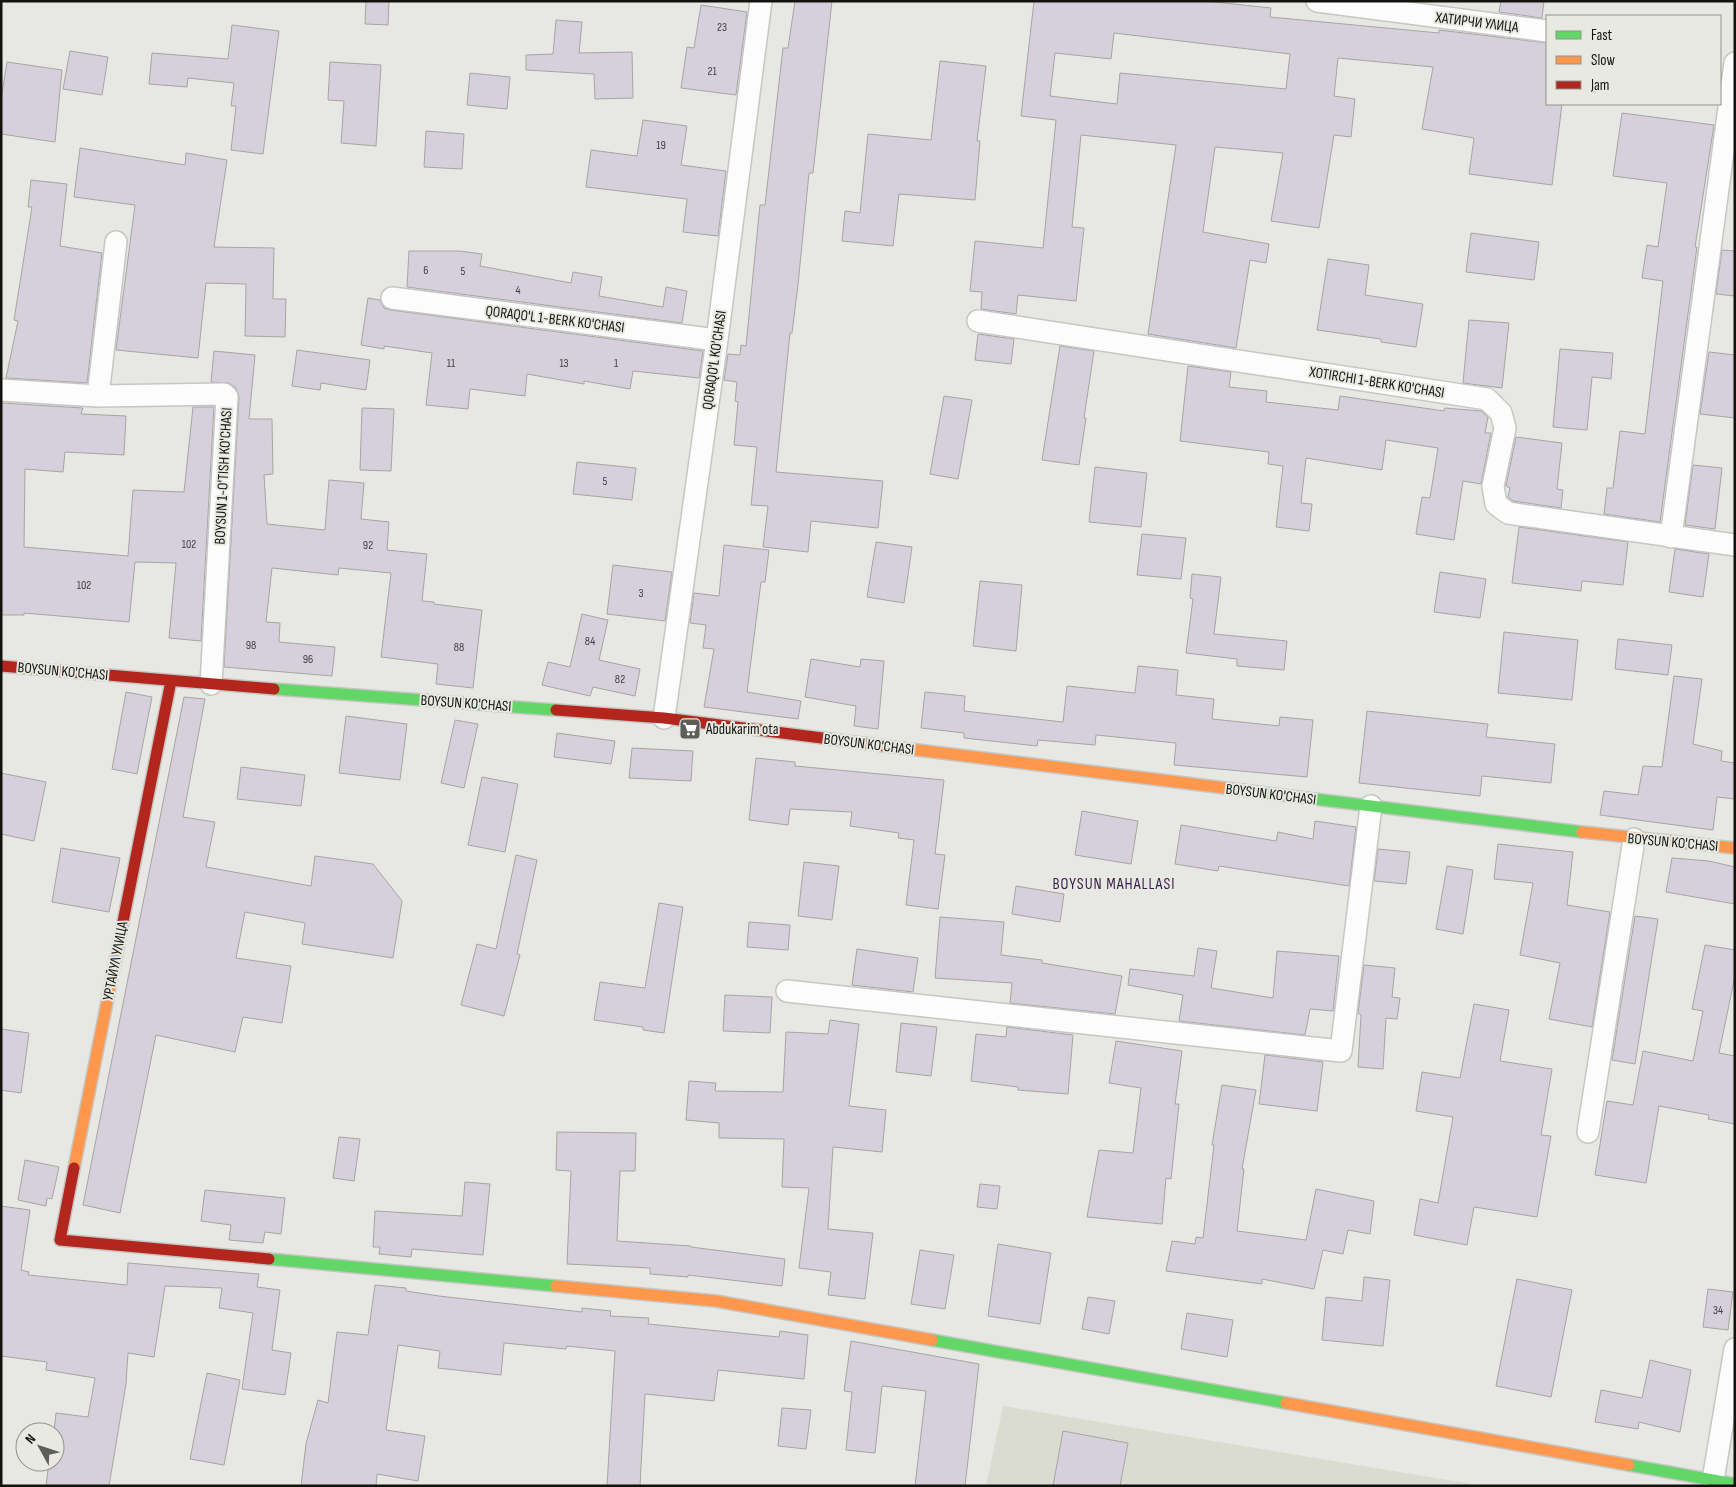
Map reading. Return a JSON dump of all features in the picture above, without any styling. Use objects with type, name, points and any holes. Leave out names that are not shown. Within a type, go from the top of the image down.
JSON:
[{"type":"street","name":"QORAQO'L KO'CHASI","points":[[664,718],[717,340],[761,1]]},
{"type":"street","name":"ХАТИРЧИ УЛИЦА","points":[[1317,1],[1546,31]]},
{"type":"street","points":[[1721,54],[1735,56]]},
{"type":"street","points":[[1671,537],[1735,63]]},
{"type":"street","points":[[98,396],[116,242]]},
{"type":"street","name":"QORAQO'L 1-BERK KO'CHASI","points":[[392,298],[717,340]]},
{"type":"street","name":"XOTIRCHI 1-BERK KO'CHASI","points":[[978,321],[1487,399],[1501,413],[1505,428],[1493,486],[1496,504],[1508,513],[1735,545]]},
{"type":"street","name":"BOYSUN 1-O'TISH KO'CHASI","points":[[1,390],[98,396],[224,394],[227,397],[210,684]]},
{"type":"street","name":"BOYSUN KO'CHASI","points":[[1,666],[170,681],[664,718],[1634,839],[1735,848]]},
{"type":"street","name":"УРТАЙУЛ УЛИЦА","points":[[170,681],[60,1240],[716,1301],[1713,1480]]},
{"type":"street","points":[[788,991],[1341,1051],[1371,806]]},
{"type":"street","points":[[1588,1132],[1634,839]]},
{"type":"street","points":[[1735,1349],[1713,1480],[1735,1484]]},
{"type":"shaded area","points":[[1003,1406],[1483,1486],[986,1486]]},
{"type":"building","points":[[366,1],[389,1],[388,25],[365,24]]},
{"type":"building","points":[[795,1],[832,1],[813,173],[809,173],[776,472],[883,481],[878,528],[811,521],[808,552],[763,547],[768,506],[751,505],[757,447],[734,445],[738,402],[735,401],[737,382],[724,380],[728,354],[740,355],[741,345],[746,346],[760,205],[765,205],[783,48],[788,48]]},
{"type":"building","points":[[1034,1],[1206,1],[1271,8],[1270,17],[1439,33],[1439,30],[1546,43],[1546,105],[1562,105],[1552,185],[1469,174],[1474,138],[1422,129],[1433,67],[1338,58],[1334,96],[1355,99],[1351,137],[1334,135],[1319,228],[1271,221],[1283,153],[1215,147],[1203,232],[1269,244],[1266,263],[1250,260],[1236,348],[1148,334],[1176,145],[1081,135],[1072,227],[1084,228],[1076,301],[1018,295],[1016,314],[981,309],[982,292],[970,291],[975,241],[1043,248],[1056,120],[1021,116]],"holes":[[[1114,33],[1290,54],[1286,89],[1120,73],[1117,104],[1050,96],[1055,53],[1111,59]]]},
{"type":"building","points":[[1501,1],[1544,1],[1542,18],[1499,12]]},
{"type":"building","points":[[701,5],[747,12],[736,95],[681,88],[687,47],[694,48]]},
{"type":"building","points":[[556,20],[582,22],[579,53],[632,52],[633,98],[595,99],[594,74],[526,70],[526,55],[553,54]]},
{"type":"building","points":[[232,25],[279,31],[263,154],[231,150],[236,106],[231,106],[234,83],[188,78],[187,87],[149,84],[152,53],[228,59]]},
{"type":"building","points":[[70,51],[108,57],[102,95],[63,89]]},
{"type":"building","points":[[940,61],[986,66],[977,141],[980,141],[975,200],[899,194],[893,246],[842,241],[845,211],[860,213],[868,134],[931,140]]},
{"type":"building","points":[[7,62],[62,70],[55,142],[1,134],[1,100]]},
{"type":"building","points":[[330,62],[381,65],[376,146],[341,143],[344,101],[328,100]]},
{"type":"building","points":[[470,73],[510,77],[507,109],[467,105]]},
{"type":"building","points":[[1622,113],[1714,125],[1695,247],[1697,247],[1660,522],[1604,514],[1607,488],[1613,488],[1620,431],[1645,434],[1663,281],[1642,278],[1647,245],[1658,247],[1667,183],[1613,176]]},
{"type":"building","points":[[643,120],[687,126],[681,165],[726,171],[718,236],[683,232],[687,199],[586,187],[591,150],[637,156]]},
{"type":"building","points":[[426,131],[464,134],[462,169],[424,167]]},
{"type":"building","points":[[80,148],[185,165],[186,153],[227,160],[214,247],[274,248],[273,299],[286,299],[285,337],[245,336],[246,284],[206,283],[198,358],[116,350],[135,205],[74,197]]},
{"type":"building","points":[[31,180],[67,184],[60,246],[102,253],[87,383],[6,378],[18,321],[14,320],[32,207],[28,207]]},
{"type":"building","points":[[1471,233],[1539,242],[1534,280],[1466,272]]},
{"type":"building","points":[[1722,250],[1735,251],[1735,296],[1716,294]]},
{"type":"building","points":[[409,251],[459,251],[482,254],[480,266],[571,283],[573,272],[602,277],[599,296],[663,307],[666,287],[687,291],[682,323],[407,287]]},
{"type":"building","points":[[1328,259],[1369,265],[1365,295],[1423,304],[1416,347],[1381,342],[1381,339],[1317,330]]},
{"type":"building","points":[[368,298],[380,300],[384,308],[390,310],[703,351],[699,378],[633,371],[630,389],[584,381],[584,384],[527,374],[525,396],[470,389],[468,409],[426,405],[432,353],[384,346],[384,349],[361,345]]},
{"type":"building","points":[[1469,320],[1509,323],[1502,388],[1463,383]]},
{"type":"building","points":[[978,334],[1014,339],[1011,364],[975,360]]},
{"type":"building","points":[[1060,346],[1094,351],[1079,465],[1042,460]]},
{"type":"building","points":[[1560,349],[1613,353],[1611,379],[1592,377],[1587,430],[1553,427]]},
{"type":"building","points":[[297,350],[370,360],[366,390],[321,383],[320,390],[292,386]]},
{"type":"building","points":[[214,351],[255,355],[249,419],[272,419],[273,474],[264,475],[267,524],[325,530],[329,480],[364,483],[361,519],[389,522],[387,550],[427,554],[422,601],[482,610],[473,688],[436,684],[438,664],[381,657],[391,573],[339,568],[338,575],[272,568],[266,622],[280,623],[279,642],[335,647],[332,676],[224,667],[239,397],[236,388],[229,383],[211,382]]},
{"type":"building","points":[[1709,352],[1735,355],[1735,418],[1700,414]]},
{"type":"building","points":[[1188,366],[1231,372],[1229,387],[1267,391],[1266,402],[1338,410],[1340,396],[1444,411],[1445,408],[1481,411],[1488,417],[1485,433],[1491,433],[1481,484],[1463,481],[1454,540],[1416,534],[1422,497],[1430,498],[1438,448],[1386,440],[1382,470],[1306,458],[1301,503],[1312,504],[1309,531],[1276,527],[1283,466],[1268,464],[1269,452],[1180,441]]},
{"type":"building","points":[[944,396],[972,400],[958,479],[930,474]]},
{"type":"building","points":[[1,403],[83,408],[81,414],[126,416],[124,455],[65,452],[63,472],[25,469],[24,547],[128,556],[133,490],[184,492],[193,407],[214,407],[201,641],[169,638],[176,563],[135,562],[129,622],[24,613],[24,615],[1,615]]},
{"type":"building","points":[[362,408],[394,409],[391,471],[360,470]]},
{"type":"building","points":[[1516,437],[1562,443],[1557,489],[1563,490],[1561,508],[1513,501],[1508,497],[1510,488],[1506,486]]},
{"type":"building","points":[[577,462],[636,468],[632,500],[573,494]]},
{"type":"building","points":[[1693,465],[1722,468],[1715,529],[1685,525]]},
{"type":"building","points":[[1095,467],[1147,473],[1141,527],[1089,522]]},
{"type":"building","points":[[1519,527],[1628,542],[1623,585],[1582,581],[1581,591],[1512,583]]},
{"type":"building","points":[[1142,534],[1186,538],[1181,579],[1137,575]]},
{"type":"building","points":[[876,542],[912,547],[904,603],[867,597]]},
{"type":"building","points":[[724,545],[769,550],[765,582],[761,582],[747,692],[801,701],[798,719],[704,707],[714,649],[703,648],[706,625],[690,623],[694,593],[719,596]]},
{"type":"building","points":[[1675,549],[1709,554],[1703,597],[1669,592]]},
{"type":"building","points":[[613,565],[672,572],[665,621],[607,614]]},
{"type":"building","points":[[1440,572],[1486,579],[1480,618],[1434,612]]},
{"type":"building","points":[[1192,574],[1221,577],[1214,634],[1287,641],[1284,670],[1237,666],[1237,659],[1186,653],[1193,599],[1190,598]]},
{"type":"building","points":[[980,581],[1022,585],[1016,651],[973,646]]},
{"type":"building","points":[[582,614],[608,620],[599,660],[640,669],[635,696],[593,687],[590,696],[542,685],[548,662],[570,667]]},
{"type":"building","points":[[1504,632],[1578,640],[1572,700],[1498,693]]},
{"type":"building","points":[[1618,639],[1672,645],[1668,675],[1615,669]]},
{"type":"building","points":[[811,659],[860,667],[861,659],[884,661],[878,729],[854,726],[856,706],[805,697]]},
{"type":"building","points":[[1138,666],[1178,670],[1176,695],[1214,699],[1212,719],[1279,726],[1280,717],[1313,720],[1307,777],[1174,765],[1176,743],[1096,735],[1095,745],[1038,740],[1037,746],[964,738],[964,733],[921,728],[925,692],[965,696],[964,711],[1063,722],[1067,686],[1135,693]]},
{"type":"building","points":[[1674,676],[1702,679],[1693,744],[1722,751],[1721,761],[1735,763],[1735,799],[1717,797],[1713,830],[1600,815],[1604,791],[1638,795],[1643,766],[1662,767]]},
{"type":"building","points":[[126,692],[152,697],[137,774],[112,769]]},
{"type":"building","points":[[184,697],[205,699],[183,817],[215,822],[206,867],[311,886],[315,856],[373,864],[402,901],[393,958],[302,944],[305,923],[245,912],[236,958],[291,966],[282,1023],[243,1017],[235,1052],[156,1035],[120,1213],[83,1205]]},
{"type":"building","points":[[1367,711],[1488,724],[1486,737],[1555,744],[1551,783],[1482,776],[1480,796],[1359,783]]},
{"type":"building","points":[[346,716],[407,724],[400,780],[339,773]]},
{"type":"building","points":[[455,720],[478,724],[464,788],[441,783]]},
{"type":"building","points":[[557,733],[615,741],[611,764],[554,757]]},
{"type":"building","points":[[632,748],[693,751],[691,781],[629,778]]},
{"type":"building","points":[[756,758],[795,762],[795,766],[944,780],[935,854],[945,855],[938,909],[906,905],[914,840],[898,838],[899,833],[850,826],[852,812],[790,809],[788,825],[749,820]]},
{"type":"building","points":[[241,767],[305,775],[301,806],[237,799]]},
{"type":"building","points":[[1,773],[46,782],[34,841],[1,834]]},
{"type":"building","points":[[482,777],[518,784],[505,852],[468,845]]},
{"type":"building","points":[[1082,811],[1138,821],[1131,864],[1075,855]]},
{"type":"building","points":[[1315,821],[1356,827],[1349,886],[1219,866],[1218,871],[1175,864],[1181,825],[1276,841],[1278,832],[1313,839]]},
{"type":"building","points":[[1498,844],[1573,852],[1567,905],[1610,912],[1592,1027],[1549,1019],[1560,963],[1520,955],[1533,883],[1494,879]]},
{"type":"building","points":[[61,848],[120,858],[109,912],[52,902]]},
{"type":"building","points":[[1378,849],[1410,852],[1406,884],[1374,881]]},
{"type":"building","points":[[516,855],[537,860],[517,954],[520,955],[504,1016],[461,1005],[477,944],[496,949]]},
{"type":"building","points":[[1672,858],[1709,861],[1735,867],[1735,904],[1666,892]]},
{"type":"building","points":[[804,862],[839,866],[832,920],[798,916]]},
{"type":"building","points":[[1447,866],[1473,870],[1463,934],[1436,929]]},
{"type":"building","points":[[1016,886],[1064,894],[1060,922],[1012,914]]},
{"type":"building","points":[[659,903],[683,907],[664,1033],[643,1030],[643,1027],[594,1020],[600,982],[645,988]]},
{"type":"building","points":[[1635,916],[1658,919],[1635,1064],[1612,1060]]},
{"type":"building","points":[[940,917],[1004,922],[1001,955],[1042,960],[1042,963],[1122,976],[1115,1014],[1010,1003],[1012,983],[935,978]]},
{"type":"building","points":[[749,922],[790,925],[788,950],[747,947]]},
{"type":"building","points":[[1705,945],[1735,950],[1735,976],[1719,1053],[1735,1056],[1735,1124],[1708,1119],[1709,1115],[1659,1106],[1646,1183],[1595,1175],[1607,1101],[1633,1105],[1643,1051],[1693,1061],[1703,1011],[1692,1009]]},
{"type":"building","points":[[1198,948],[1217,951],[1211,988],[1273,998],[1277,951],[1339,956],[1333,1011],[1310,1009],[1305,1035],[1179,1021],[1183,995],[1128,985],[1130,969],[1194,976]]},
{"type":"building","points":[[857,949],[918,958],[913,992],[852,985]]},
{"type":"building","points":[[1364,965],[1395,968],[1392,997],[1400,998],[1397,1019],[1386,1018],[1383,1069],[1358,1067],[1361,1015],[1358,1013]]},
{"type":"building","points":[[725,995],[772,997],[770,1033],[723,1031]]},
{"type":"building","points":[[1474,1004],[1509,1010],[1500,1061],[1552,1069],[1541,1135],[1551,1136],[1537,1217],[1474,1207],[1467,1245],[1414,1235],[1420,1199],[1438,1203],[1453,1117],[1416,1111],[1422,1072],[1460,1078]]},
{"type":"building","points":[[830,1020],[859,1024],[849,1106],[886,1110],[882,1152],[833,1147],[828,1229],[873,1233],[865,1299],[828,1295],[831,1272],[799,1268],[809,1188],[782,1187],[784,1139],[719,1138],[719,1123],[686,1120],[689,1081],[716,1083],[715,1091],[783,1092],[786,1032],[828,1034]]},
{"type":"building","points":[[901,1023],[937,1027],[931,1076],[896,1072]]},
{"type":"building","points":[[1007,1027],[1073,1035],[1068,1094],[1018,1090],[1018,1087],[971,1081],[976,1034],[1006,1037]]},
{"type":"building","points":[[1,1029],[29,1033],[21,1093],[1,1090]]},
{"type":"building","points":[[1116,1041],[1182,1051],[1175,1104],[1179,1104],[1171,1179],[1166,1178],[1162,1224],[1087,1217],[1099,1150],[1133,1153],[1141,1088],[1109,1083]]},
{"type":"building","points":[[1265,1055],[1323,1062],[1317,1111],[1259,1104]]},
{"type":"building","points":[[1222,1085],[1256,1090],[1242,1169],[1244,1169],[1237,1231],[1306,1240],[1316,1189],[1374,1201],[1370,1234],[1348,1230],[1343,1254],[1323,1250],[1314,1289],[1262,1279],[1262,1284],[1166,1271],[1172,1241],[1195,1244],[1196,1237],[1203,1238],[1214,1145],[1212,1145]]},
{"type":"building","points":[[557,1132],[636,1133],[635,1171],[620,1171],[617,1241],[691,1246],[785,1259],[782,1286],[688,1275],[688,1277],[650,1274],[650,1268],[567,1264],[571,1171],[556,1170]]},
{"type":"building","points":[[339,1137],[360,1139],[354,1181],[333,1178]]},
{"type":"building","points":[[25,1160],[59,1167],[52,1199],[47,1198],[46,1206],[18,1200]]},
{"type":"building","points":[[465,1182],[490,1184],[483,1255],[412,1249],[411,1257],[379,1254],[380,1247],[373,1247],[375,1211],[462,1216]]},
{"type":"building","points":[[980,1184],[1000,1186],[997,1209],[977,1207]]},
{"type":"building","points":[[205,1190],[285,1198],[281,1234],[265,1232],[263,1243],[229,1240],[231,1225],[201,1221]]},
{"type":"building","points":[[1,1206],[30,1210],[21,1270],[29,1272],[28,1275],[127,1285],[128,1263],[259,1274],[257,1287],[280,1290],[272,1350],[291,1353],[285,1395],[242,1389],[253,1313],[219,1308],[222,1288],[165,1286],[154,1357],[128,1353],[126,1384],[109,1486],[46,1486],[48,1472],[65,1472],[65,1422],[55,1422],[56,1413],[88,1417],[95,1378],[46,1370],[47,1362],[1,1356]]},
{"type":"building","points":[[998,1244],[1051,1253],[1040,1324],[988,1316]]},
{"type":"building","points":[[920,1250],[954,1255],[945,1309],[911,1304]]},
{"type":"building","points":[[1364,1277],[1390,1280],[1383,1346],[1322,1340],[1326,1297],[1362,1301]]},
{"type":"building","points":[[1517,1279],[1572,1290],[1551,1397],[1496,1386]]},
{"type":"building","points":[[375,1285],[406,1288],[406,1291],[439,1296],[582,1312],[582,1308],[611,1311],[610,1316],[649,1318],[648,1324],[779,1337],[780,1331],[808,1335],[804,1379],[718,1370],[714,1401],[645,1394],[640,1486],[607,1486],[615,1351],[567,1346],[566,1349],[504,1343],[501,1375],[438,1368],[440,1351],[398,1345],[386,1430],[425,1436],[418,1481],[377,1474],[376,1486],[301,1486],[306,1444],[318,1400],[328,1403],[337,1332],[368,1335]]},
{"type":"building","points":[[1708,1289],[1733,1292],[1728,1330],[1703,1327]]},
{"type":"building","points":[[1088,1297],[1115,1301],[1109,1334],[1082,1329]]},
{"type":"building","points":[[1187,1313],[1233,1320],[1227,1357],[1181,1349]]},
{"type":"building","points":[[851,1341],[979,1364],[965,1486],[915,1486],[926,1391],[882,1386],[875,1453],[846,1450],[852,1392],[844,1391]]},
{"type":"building","points":[[1650,1360],[1691,1370],[1680,1432],[1639,1422],[1638,1429],[1595,1422],[1601,1390],[1642,1398]]},
{"type":"building","points":[[207,1373],[240,1380],[224,1465],[190,1459]]},
{"type":"building","points":[[782,1408],[811,1410],[806,1449],[778,1446]]},
{"type":"building","points":[[1063,1431],[1128,1443],[1120,1486],[1053,1486]]},
{"type":"traffic: fast","points":[[274,689],[556,710]]},
{"type":"traffic: fast","points":[[1242,790],[1582,832]]},
{"type":"traffic: fast","points":[[269,1259],[556,1286]]},
{"type":"traffic: fast","points":[[932,1340],[1286,1403]]},
{"type":"traffic: fast","points":[[1629,1465],[1735,1484]]},
{"type":"traffic: slow","points":[[901,748],[1242,790]]},
{"type":"traffic: slow","points":[[1582,832],[1735,848]]},
{"type":"traffic: slow","points":[[74,1168],[118,947]]},
{"type":"traffic: slow","points":[[556,1286],[716,1301],[932,1340]]},
{"type":"traffic: slow","points":[[1286,1403],[1629,1465]]},
{"type":"traffic: jam","points":[[1,666],[274,689]]},
{"type":"traffic: jam","points":[[118,947],[171,681]]},
{"type":"traffic: jam","points":[[556,710],[664,718],[901,748]]},
{"type":"traffic: jam","points":[[74,1168],[60,1240],[269,1259]]},
{"type":"place","name":"Abdukarim ota","points":[[690,729]]},
{"type":"district","name":"BOYSUN MAHALLASI","points":[[1114,883]]}]
